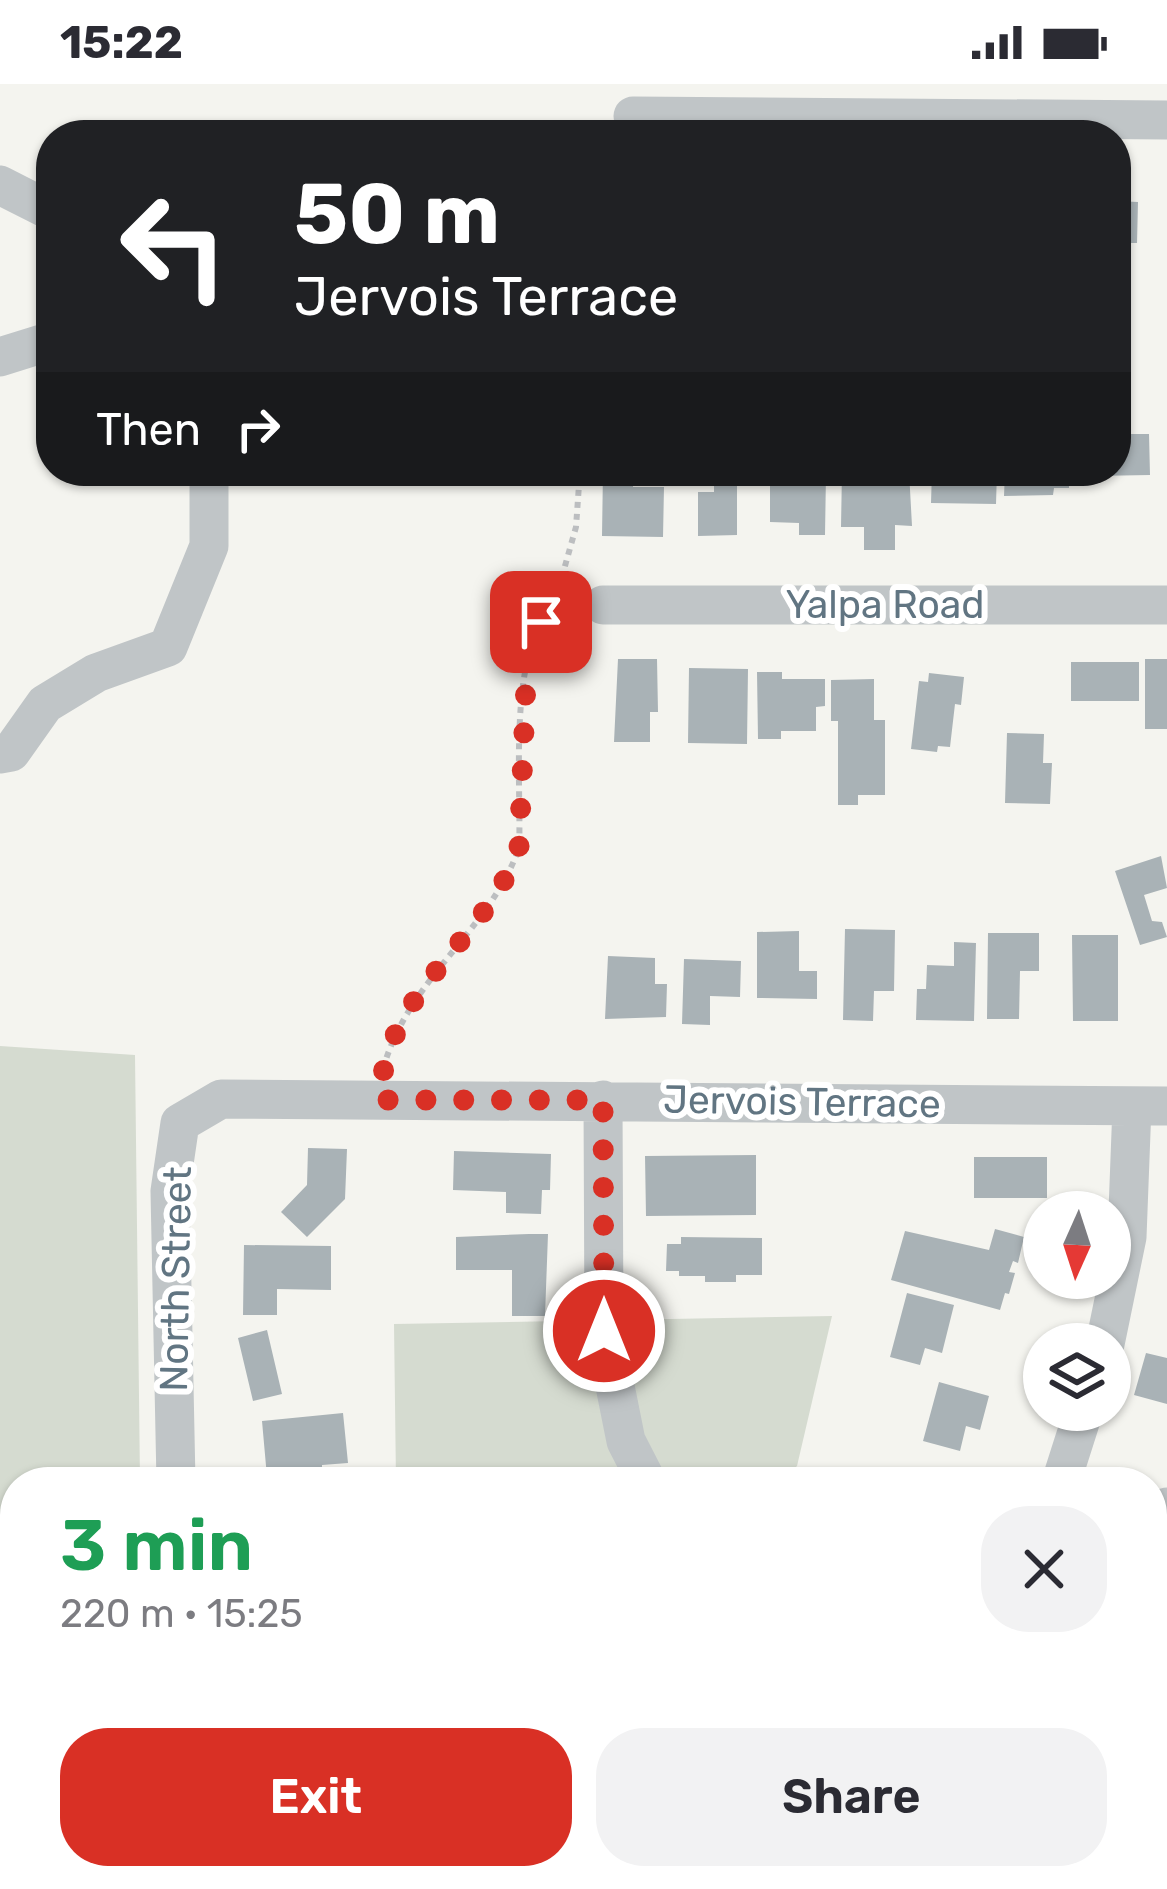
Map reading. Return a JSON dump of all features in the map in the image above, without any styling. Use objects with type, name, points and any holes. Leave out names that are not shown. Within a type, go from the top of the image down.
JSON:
[{"type":"street","points":[[633,116],[1167,120]]},
{"type":"street","points":[[0,185],[36,203]]},
{"type":"street","points":[[0,356],[36,345]]},
{"type":"street","points":[[0,754],[11,752],[45,704],[96,673],[168,647],[209,546],[209,486]]},
{"type":"street","name":"Yalpa Road","points":[[603,605],[1167,605]]},
{"type":"street","name":"Jervois Terrace","points":[[220,1100],[1149,1106]]},
{"type":"street","name":"North Street","points":[[176,1467],[170,1191],[180,1123],[220,1100]]},
{"type":"street","points":[[603,1100],[604,1331],[626,1441],[639,1467]]},
{"type":"street","points":[[1109,1323],[1149,1106]]},
{"type":"street","points":[[1066,1467],[1077,1431]]},
{"type":"path","points":[[380,1100],[381,1074],[401,1020],[422,986],[510,875],[519,848],[527,660],[541,622],[552,612],[576,527],[579,486]]},
{"type":"shaded area","points":[[0,1046],[135,1055],[140,1467],[0,1467]]},
{"type":"shaded area","points":[[832,1316],[796,1467],[396,1467],[394,1324]]},
{"type":"building","points":[[1131,202],[1138,202],[1137,243],[1131,243]]},
{"type":"building","points":[[1131,434],[1149,434],[1150,475],[1131,475]]},
{"type":"building","points":[[603,486],[664,487],[663,537],[602,536]]},
{"type":"building","points":[[714,486],[737,486],[737,535],[698,536],[698,492],[714,492]]},
{"type":"building","points":[[770,486],[826,486],[825,535],[799,535],[799,523],[770,522]]},
{"type":"building","points":[[842,486],[910,486],[912,526],[895,525],[895,550],[864,550],[864,527],[841,527]]},
{"type":"building","points":[[932,486],[997,486],[996,504],[931,503]]},
{"type":"building","points":[[1004,486],[1069,486],[1054,488],[1053,495],[1004,496]]},
{"type":"building","points":[[618,659],[657,659],[658,712],[650,712],[650,742],[614,742]]},
{"type":"building","points":[[1145,659],[1167,659],[1167,729],[1145,729]]},
{"type":"building","points":[[1071,662],[1139,662],[1139,701],[1071,701]]},
{"type":"building","points":[[689,668],[748,669],[747,744],[688,743]]},
{"type":"building","points":[[757,672],[782,672],[782,679],[825,679],[825,706],[816,707],[816,731],[781,731],[781,739],[758,739]]},
{"type":"building","points":[[929,673],[964,677],[950,747],[938,746],[937,752],[911,749],[919,681],[928,682]]},
{"type":"building","points":[[874,679],[874,720],[885,720],[885,795],[858,795],[858,805],[838,805],[838,721],[831,721],[831,680]]},
{"type":"building","points":[[1007,733],[1044,734],[1043,763],[1052,763],[1050,804],[1005,803]]},
{"type":"building","points":[[1161,856],[1167,888],[1144,895],[1152,921],[1162,922],[1167,937],[1140,945],[1115,871]]},
{"type":"building","points":[[845,929],[895,930],[894,991],[874,991],[873,1021],[843,1020]]},
{"type":"building","points":[[799,931],[799,971],[817,971],[817,999],[757,998],[757,932]]},
{"type":"building","points":[[988,933],[1039,933],[1039,971],[1020,971],[1019,1019],[987,1019]]},
{"type":"building","points":[[1072,935],[1118,935],[1118,1021],[1073,1021]]},
{"type":"building","points":[[954,942],[976,943],[974,1021],[916,1020],[917,989],[926,989],[927,965],[954,966]]},
{"type":"building","points":[[608,956],[655,958],[655,984],[667,984],[666,1017],[605,1019]]},
{"type":"building","points":[[684,959],[741,961],[740,997],[710,996],[710,1025],[682,1024]]},
{"type":"building","points":[[308,1148],[347,1149],[345,1199],[307,1237],[281,1212],[307,1185]]},
{"type":"building","points":[[454,1151],[551,1154],[550,1190],[542,1190],[541,1214],[506,1213],[506,1192],[453,1190]]},
{"type":"building","points":[[756,1155],[756,1215],[646,1216],[645,1156]]},
{"type":"building","points":[[974,1157],[1047,1157],[1047,1191],[1023,1191],[1023,1198],[974,1198]]},
{"type":"building","points":[[995,1229],[1023,1237],[1018,1263],[1013,1261],[1009,1272],[1015,1273],[1009,1294],[1005,1293],[1000,1310],[891,1280],[905,1231],[989,1250]]},
{"type":"building","points":[[548,1234],[545,1316],[512,1316],[512,1270],[456,1270],[456,1237]]},
{"type":"building","points":[[681,1237],[762,1238],[762,1275],[736,1275],[736,1282],[705,1282],[705,1276],[666,1271],[667,1244],[681,1244]]},
{"type":"building","points":[[244,1245],[331,1246],[331,1290],[277,1289],[277,1315],[243,1315]]},
{"type":"building","points":[[907,1293],[954,1305],[942,1353],[925,1348],[920,1365],[890,1357]]},
{"type":"building","points":[[267,1330],[282,1394],[253,1401],[238,1338]]},
{"type":"building","points":[[1146,1353],[1167,1358],[1167,1404],[1134,1395]]},
{"type":"building","points":[[939,1382],[989,1396],[980,1430],[966,1426],[960,1451],[923,1441]]},
{"type":"building","points":[[343,1413],[348,1463],[266,1467],[262,1421]]},
{"type":"route","points":[[541,622],[527,660],[519,848],[510,875],[422,986],[401,1020],[381,1074],[380,1100],[603,1100],[604,1331]]}]
